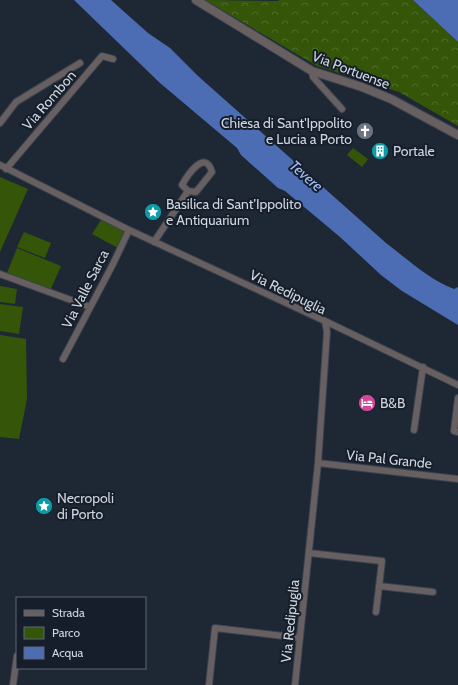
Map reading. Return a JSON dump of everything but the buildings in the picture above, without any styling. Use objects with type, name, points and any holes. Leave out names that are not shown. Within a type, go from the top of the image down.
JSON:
[{"type":"street","name":"Via Portuense","points":[[196,0],[312,71],[362,87],[390,99],[458,135]]},
{"type":"street","name":"Via Rombon","points":[[3,167],[102,56],[113,59]]},
{"type":"street","points":[[0,123],[16,102],[80,63]]},
{"type":"street","points":[[312,71],[313,77],[342,109]]},
{"type":"street","points":[[200,163],[204,163],[211,167],[212,172],[196,192],[188,191],[182,185],[196,166],[200,163]]},
{"type":"street","name":"Via Redipuglia","points":[[3,167],[154,242],[325,320],[328,332],[318,464],[295,685]]},
{"type":"street","points":[[154,242],[188,191]]},
{"type":"street","name":"Via Valle Sarca","points":[[63,359],[129,230]]},
{"type":"street","points":[[0,274],[90,307]]},
{"type":"street","points":[[325,320],[458,385]]},
{"type":"street","points":[[414,430],[423,368]]},
{"type":"street","points":[[458,398],[454,431],[458,432]]},
{"type":"street","name":"Via Pal Grande","points":[[318,464],[458,479]]},
{"type":"street","points":[[309,553],[382,561],[376,612]]},
{"type":"street","points":[[379,586],[433,592]]},
{"type":"street","points":[[209,685],[214,628],[300,638]]},
{"type":"street","points":[[13,685],[16,663]]},
{"type":"green space","points":[[205,0],[413,0],[458,42],[458,126],[399,92],[317,66]]},
{"type":"green space","points":[[353,148],[368,159],[362,167],[347,155]]},
{"type":"green space","points":[[0,177],[28,189],[0,252]]},
{"type":"green space","points":[[101,220],[127,232],[118,248],[92,234]]},
{"type":"green space","points":[[24,232],[51,243],[45,258],[17,247]]},
{"type":"green space","points":[[17,248],[61,266],[50,291],[7,273]]},
{"type":"green space","points":[[0,286],[17,289],[15,304],[0,302]]},
{"type":"green space","points":[[0,304],[23,307],[19,334],[0,331]]},
{"type":"green space","points":[[0,335],[26,339],[27,399],[19,439],[0,437]]},
{"type":"water","name":"Tevere","points":[[74,0],[111,0],[148,33],[170,48],[198,76],[386,243],[419,269],[436,280],[454,289],[458,287],[458,325],[402,291],[381,275],[340,237],[285,191],[278,188],[241,155],[237,148],[160,83]]},
{"type":"water","points":[[413,0],[458,0],[458,42]]},
{"type":"place","name":"Chiesa di Sant'Ippolito e Lucia a Porto","points":[[365,131]]},
{"type":"place","name":"Portale","points":[[380,151]]},
{"type":"place","name":"Basilica di Sant'Ippolito e Antiquarium","points":[[153,212]]},
{"type":"place","name":"B&B","points":[[367,403]]},
{"type":"place","name":"Necropoli di Porto","points":[[44,506]]}]
